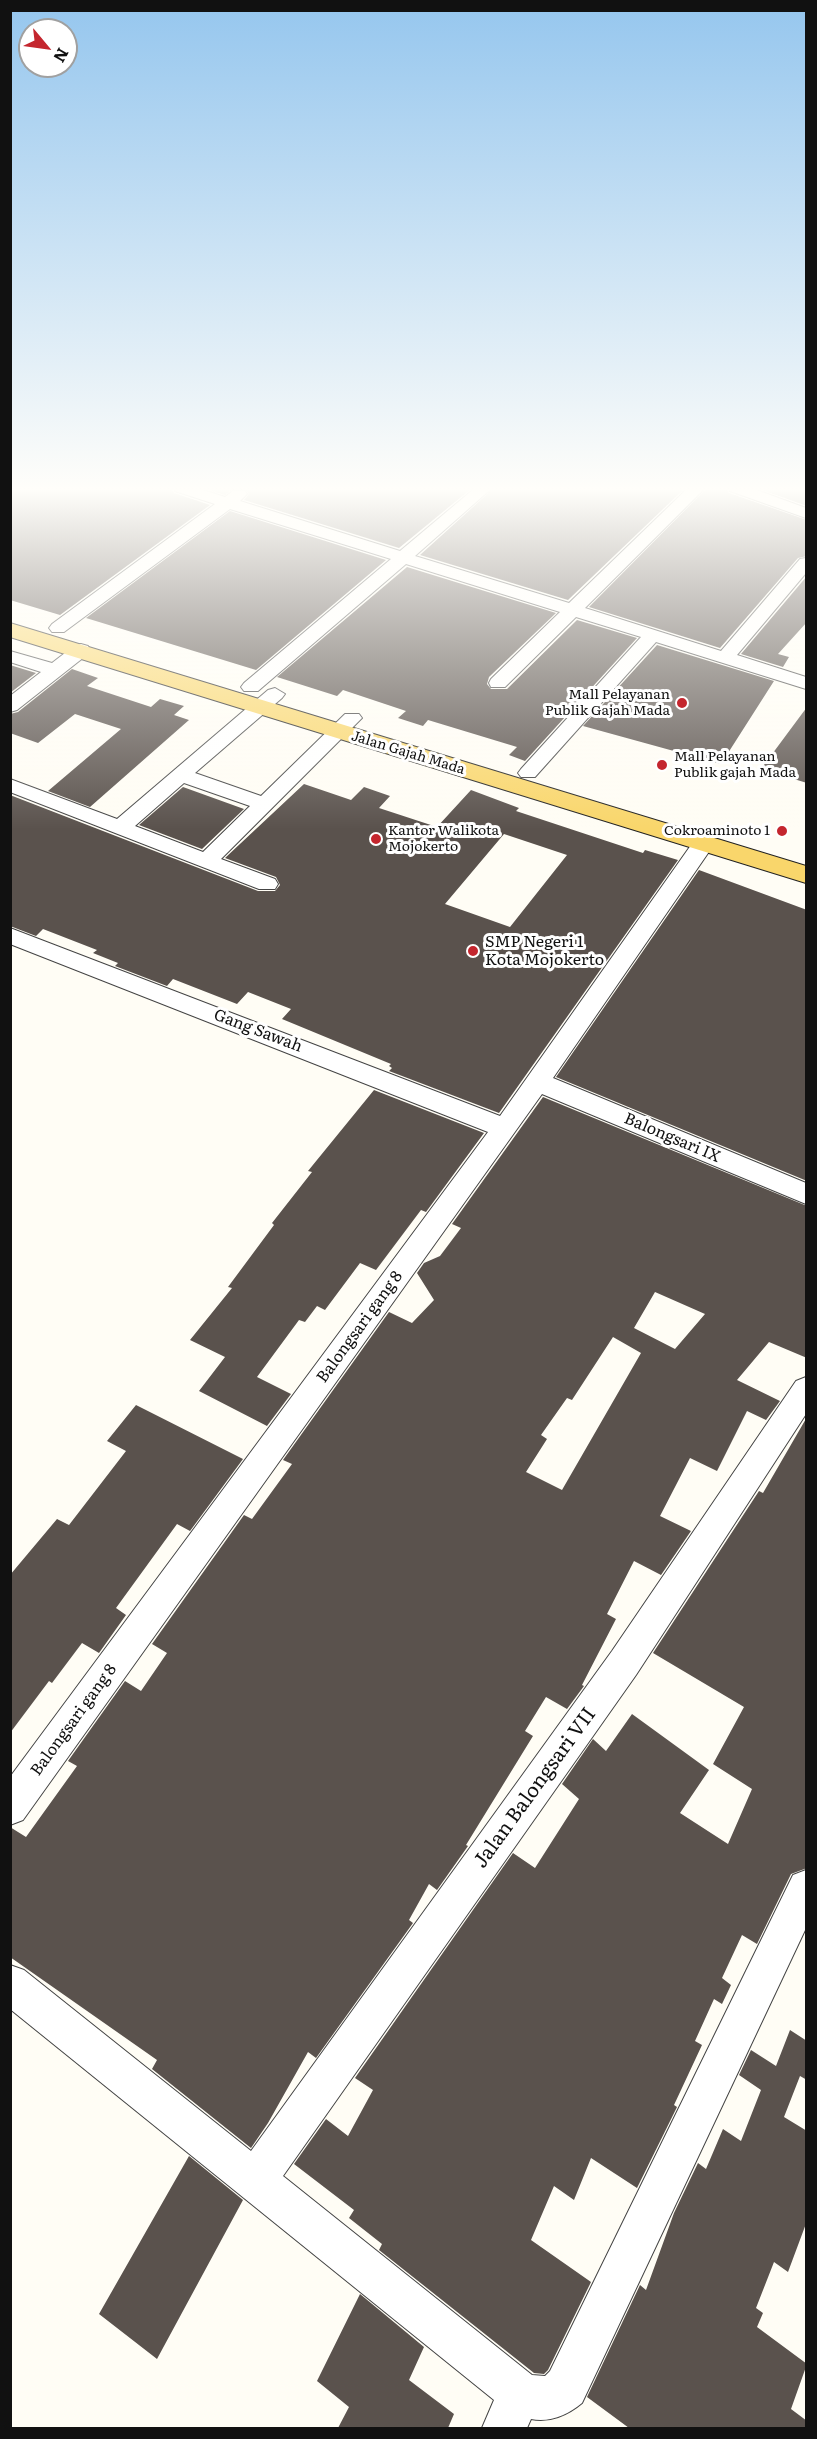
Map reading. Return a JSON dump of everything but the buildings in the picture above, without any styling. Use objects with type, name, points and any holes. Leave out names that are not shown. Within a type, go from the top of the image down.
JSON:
[{"type":"main road","name":"Jalan Gajah Mada","points":[[10,613],[345,725],[679,828],[807,858]]},
{"type":"main road","name":"Jalan Gajah Mada","points":[[10,630],[262,696]]},
{"type":"main road","name":"Jalan Gajah Mada","points":[[345,725],[528,773],[679,828],[704,843],[807,875]]},
{"type":"street","points":[[58,628],[93,602]]},
{"type":"street","points":[[119,828],[181,775],[358,602]]},
{"type":"street","points":[[552,602],[807,684]]},
{"type":"street","points":[[498,683],[578,602]]},
{"type":"street","points":[[725,658],[773,602]]},
{"type":"street","points":[[528,773],[652,635]]},
{"type":"street","points":[[10,706],[81,650]]},
{"type":"street","points":[[10,656],[54,670]]},
{"type":"street","points":[[206,861],[345,725]]},
{"type":"street","points":[[181,775],[264,804]]},
{"type":"street","points":[[10,785],[267,884]]},
{"type":"street","name":"Balongsari gang 8","points":[[10,1807],[505,1128],[704,843]]},
{"type":"street","name":"Gang Sawah","points":[[10,934],[505,1128]]},
{"type":"street","name":"Balongsari IX","points":[[538,1082],[807,1194]]},
{"type":"street","name":"Jalan Balongsari VII","points":[[256,2179],[624,1663],[807,1390]]},
{"type":"street","points":[[10,1984],[256,2179],[512,2410],[534,2398],[551,2398],[566,2387],[807,1888]]},
{"type":"place","name":"Mall Pelayanan Publik Gajah Mada","points":[[682,703]]},
{"type":"place","name":"Mall Pelayanan Publik gajah Mada","points":[[662,765]]},
{"type":"place","name":"Cokroaminoto 1","points":[[782,831]]},
{"type":"place","name":"Kantor Walikota Mojokerto","points":[[376,839]]},
{"type":"place","name":"SMP Negeri 1 Kota Mojokerto","points":[[473,951]]}]
